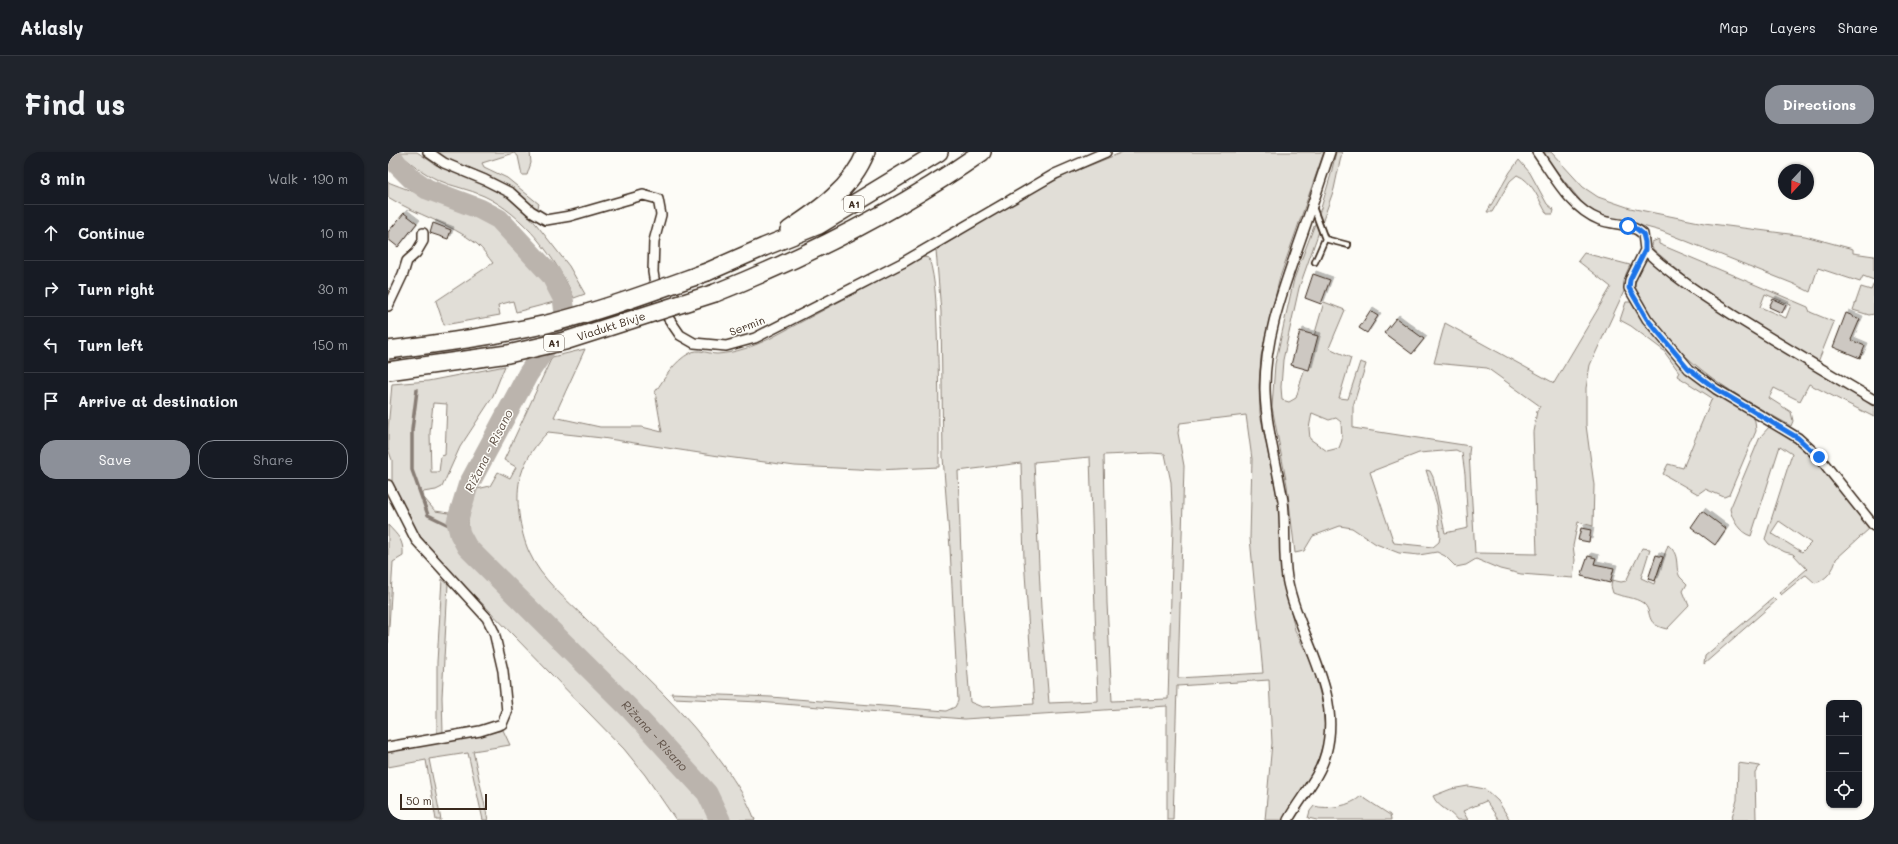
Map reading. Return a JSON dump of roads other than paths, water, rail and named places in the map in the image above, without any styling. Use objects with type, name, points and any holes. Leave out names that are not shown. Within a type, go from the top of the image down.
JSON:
[{"type":"highway","points":[[792,228],[836,184],[848,164],[852,152]]},
{"type":"highway","points":[[764,247],[835,197],[853,176],[866,152]]},
{"type":"highway","name":"A1","points":[[764,247],[819,225],[939,152]]},
{"type":"highway","points":[[975,157],[996,152]]},
{"type":"highway","name":"Viadukt Bivje","points":[[388,371],[508,354],[580,336],[715,293],[813,252],[892,209],[975,157]]},
{"type":"highway","name":"Viadukt Bivje","points":[[388,350],[476,338],[548,324],[625,301],[706,272],[764,247]]},
{"type":"street","name":"Sermin","points":[[428,152],[444,163],[485,180],[511,193],[531,211],[546,220],[570,216],[643,195],[658,199],[661,215],[654,241],[653,272],[658,303],[680,335],[694,343],[726,346],[755,338],[895,266],[1055,174],[1106,152]]},
{"type":"street","points":[[1288,820],[1319,769],[1326,753],[1329,714],[1324,681],[1300,622],[1287,578],[1283,503],[1266,411],[1265,389],[1267,359],[1279,301],[1330,152]]},
{"type":"street","points":[[1537,152],[1582,211],[1600,220],[1637,229],[1643,234],[1645,250],[1630,280],[1629,288],[1647,319],[1688,368],[1716,389],[1798,438],[1819,457],[1874,526]]},
{"type":"street","points":[[388,306],[403,274],[407,261],[416,253],[423,241],[423,233]]},
{"type":"street","points":[[1645,250],[1660,264],[1701,294],[1767,336],[1874,400]]},
{"type":"street","points":[[388,485],[416,540],[487,618],[494,632],[503,671],[506,712],[502,724],[480,731],[388,747]]},
{"type":"lane","points":[[1313,205],[1325,239],[1315,262]]},
{"type":"lane","points":[[1325,239],[1348,245]]},
{"type":"waterway","name":"Rižana - Risano","points":[[389,152],[397,164],[411,178],[427,189],[480,209],[499,219],[551,275],[563,298],[565,314],[556,333],[528,374],[468,486],[457,522],[460,534],[467,547],[629,708],[707,793],[720,820]]},
{"type":"waterway","points":[[417,390],[412,430],[412,470],[428,515],[459,530]]}]
